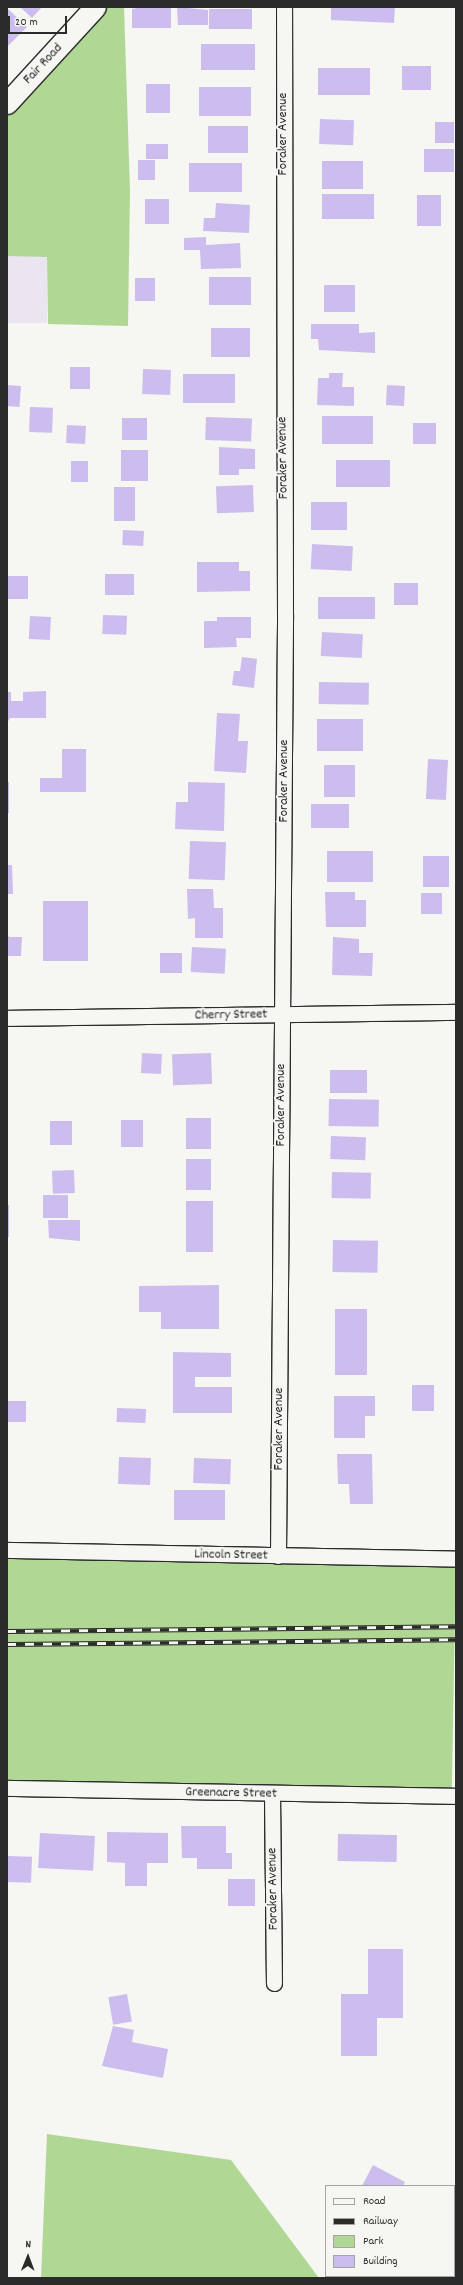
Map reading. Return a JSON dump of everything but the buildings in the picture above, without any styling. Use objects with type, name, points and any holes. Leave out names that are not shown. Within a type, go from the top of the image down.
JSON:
[{"type":"main road","name":"Fair Road","points":[[7,103],[95,7]]},
{"type":"street","name":"Foraker Avenue","points":[[278,1556],[282,1014],[284,7]]},
{"type":"street","name":"Cherry Street","points":[[7,1018],[456,1012]]},
{"type":"street","name":"Lincoln Street","points":[[7,1550],[456,1559]]},
{"type":"street","name":"Greenacre Street","points":[[7,1788],[272,1794],[456,1796]]},
{"type":"street","name":"Foraker Avenue","points":[[272,1794],[274,1983]]},
{"type":"shaded area","points":[[7,256],[47,256],[47,323],[7,323]]},
{"type":"green space","points":[[95,7],[124,7],[130,191],[128,326],[48,324],[47,257],[7,256],[7,103]]},
{"type":"green space","points":[[7,1550],[456,1558],[452,1796],[7,1788]]},
{"type":"green space","points":[[47,2134],[231,2160],[319,2278],[41,2278]]},
{"type":"railway","points":[[7,1631],[456,1626]]},
{"type":"railway","points":[[7,1644],[456,1639]]}]
